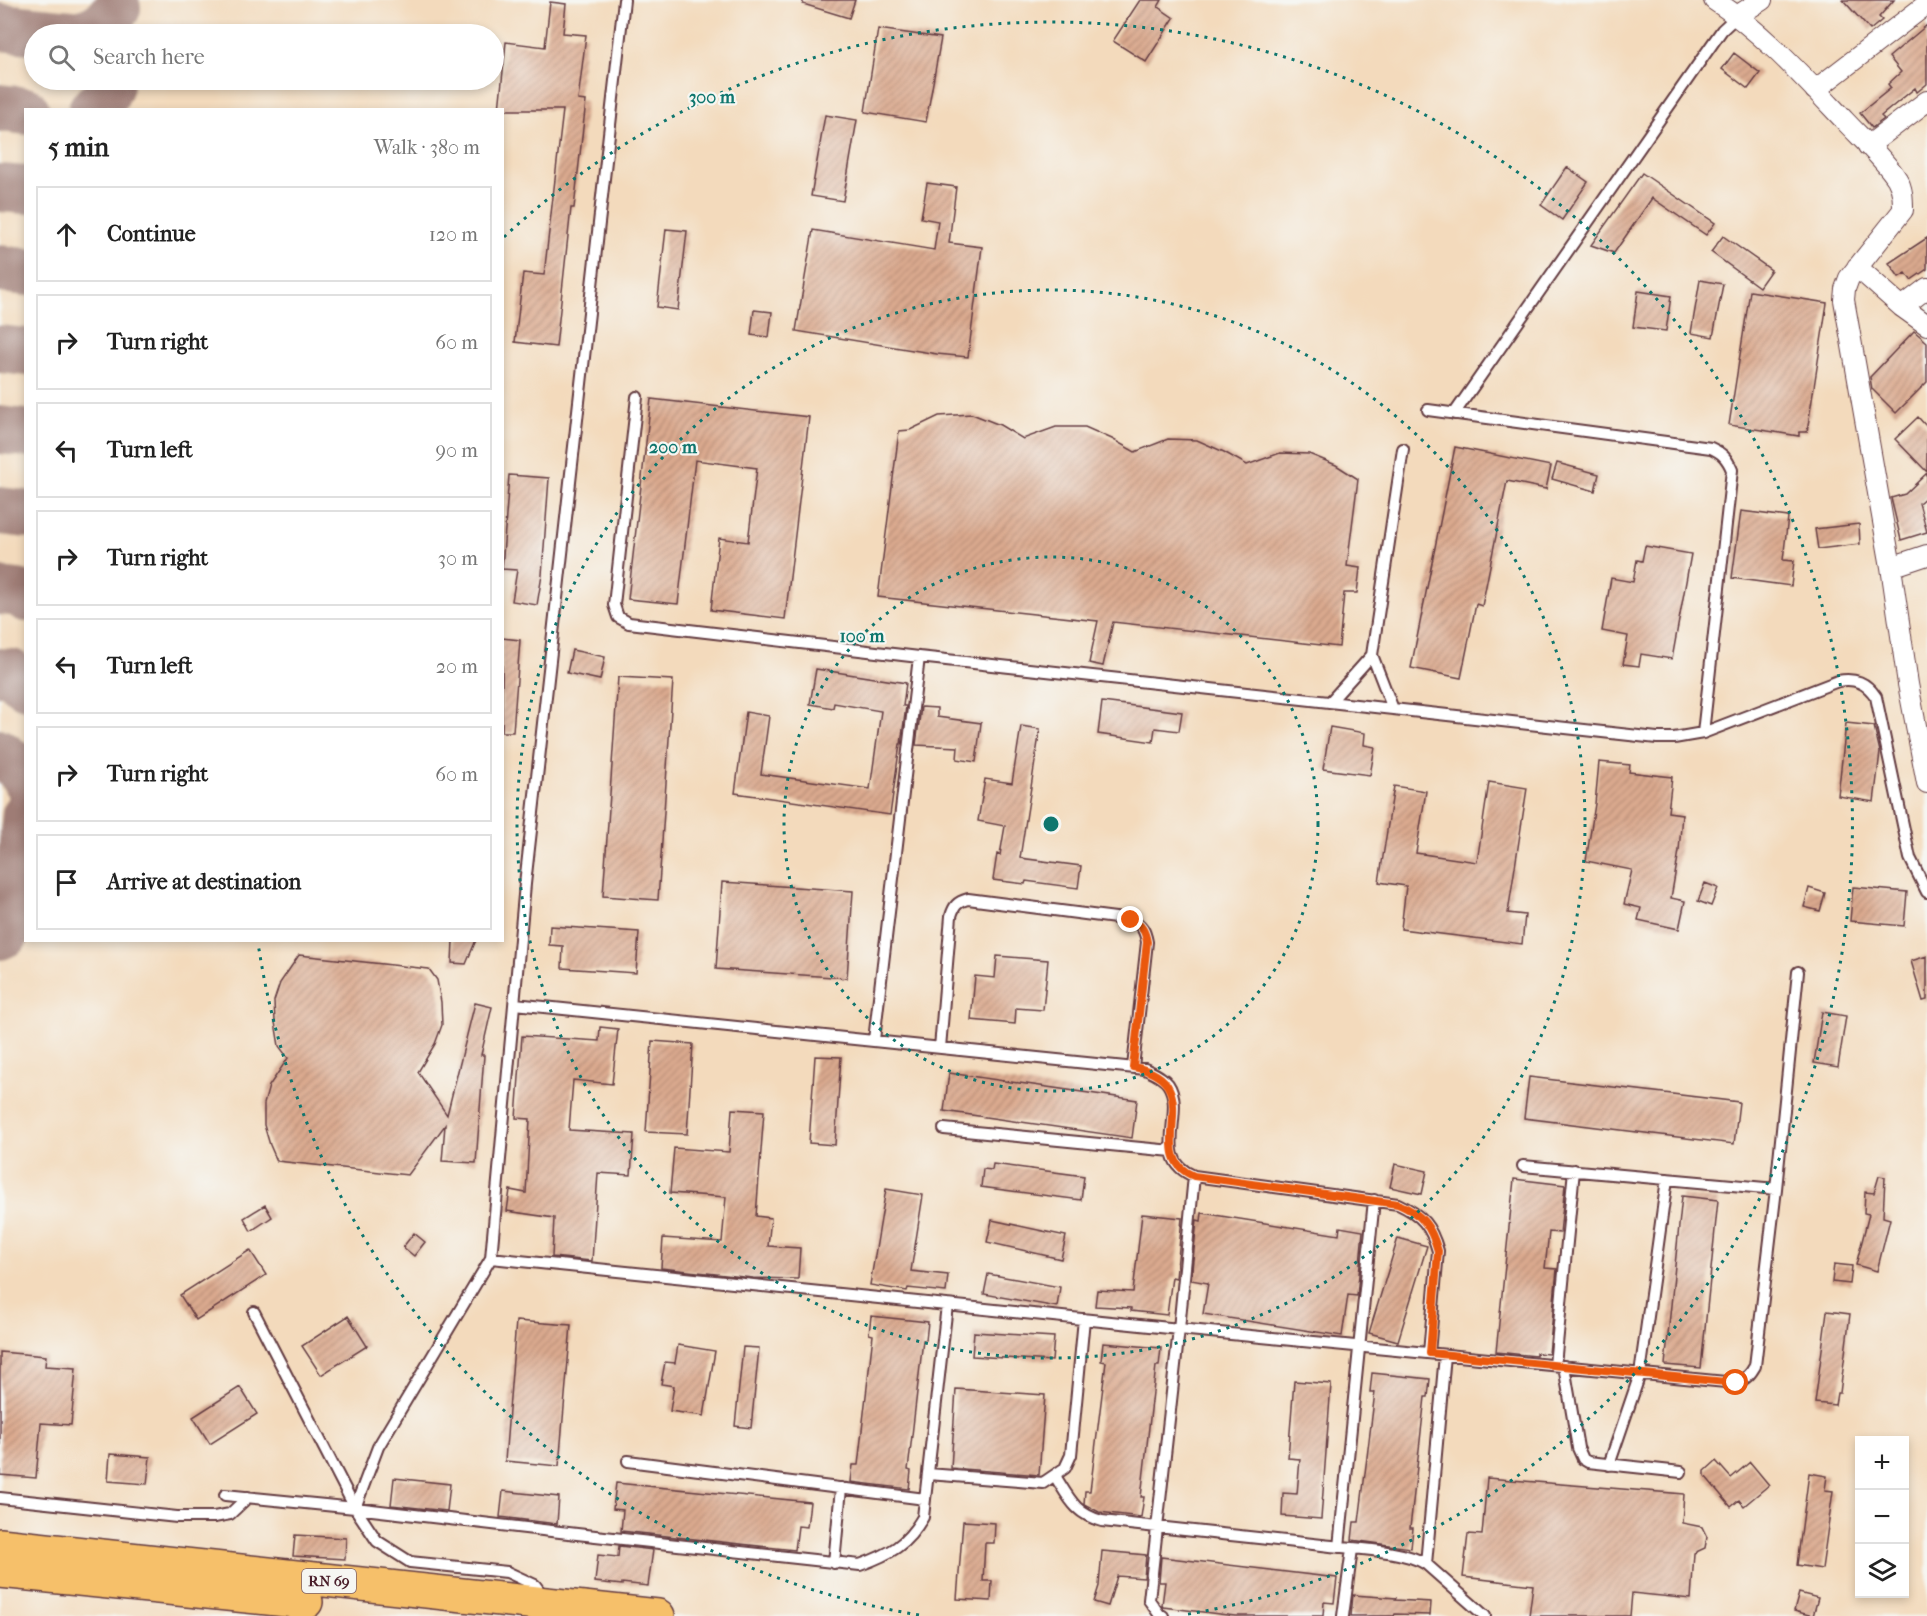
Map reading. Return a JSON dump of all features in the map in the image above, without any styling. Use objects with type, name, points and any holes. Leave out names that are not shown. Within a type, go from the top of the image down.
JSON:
[{"type":"highway","name":"RN 69","points":[[0,1545],[658,1616]]},
{"type":"highway","name":"RN 69","points":[[0,1571],[446,1616]]},
{"type":"street","points":[[1714,0],[1737,16],[1815,90],[1898,180],[1904,197],[1903,210],[1849,278],[1844,300],[1891,567],[1918,686],[1927,783]]},
{"type":"street","points":[[1737,16],[1762,0]]},
{"type":"street","points":[[1815,90],[1927,4]]},
{"type":"street","points":[[1868,146],[1927,101]]},
{"type":"street","points":[[1857,267],[1902,307],[1927,325]]},
{"type":"street","points":[[1902,307],[1927,288]]},
{"type":"street","points":[[1891,567],[1927,555]]},
{"type":"lane","points":[[355,1508],[378,1447],[491,1258],[527,860],[624,0]]},
{"type":"lane","points":[[1454,414],[1722,30],[1737,16]]},
{"type":"lane","points":[[637,397],[614,604],[618,616],[629,623],[1657,738],[1674,738],[1703,733],[1838,681],[1849,679],[1861,682],[1870,688],[1876,697],[1910,858],[1927,892]]},
{"type":"lane","points":[[1428,410],[1711,448],[1728,460],[1732,470],[1703,733]]},
{"type":"lane","points":[[1394,709],[1372,655],[1402,449]]},
{"type":"lane","points":[[1330,702],[1372,655]]},
{"type":"lane","points":[[874,1040],[920,657]]},
{"type":"lane","points":[[939,1048],[951,916],[953,908],[959,901],[968,899],[1131,920],[1139,923],[1146,933],[1147,942],[1133,1067]]},
{"type":"lane","points":[[491,1258],[1179,1329],[1736,1383],[1751,1374],[1755,1366],[1798,972]]},
{"type":"lane","points":[[515,1004],[1145,1069],[1159,1075],[1169,1085],[1173,1098],[1172,1150],[1178,1166],[1185,1172],[1194,1176],[1398,1204],[1413,1210],[1425,1221],[1434,1235],[1438,1251],[1430,1353]]},
{"type":"lane","points":[[944,1129],[1172,1150]]},
{"type":"lane","points":[[1523,1166],[1776,1189]]},
{"type":"lane","points":[[1574,1170],[1560,1366],[1580,1454],[1588,1462],[1681,1472]]},
{"type":"lane","points":[[1163,1616],[1149,1600],[1194,1176]]},
{"type":"lane","points":[[1609,1465],[1640,1374],[1667,1179]]},
{"type":"lane","points":[[1339,1547],[1374,1200]]},
{"type":"lane","points":[[225,1495],[860,1565],[880,1558],[901,1546],[915,1532],[923,1517],[947,1305]]},
{"type":"lane","points":[[254,1312],[355,1508],[377,1541],[410,1562],[507,1572],[535,1586],[550,1606]]},
{"type":"lane","points":[[928,1474],[1043,1483],[1065,1468],[1071,1455],[1084,1319]]},
{"type":"lane","points":[[1426,1564],[1445,1354]]},
{"type":"lane","points":[[628,1461],[925,1499]]},
{"type":"lane","points":[[1055,1476],[1073,1504],[1082,1513],[1092,1518],[1417,1558],[1485,1616]]},
{"type":"lane","points":[[834,1563],[841,1488]]},
{"type":"lane","points":[[0,1498],[177,1517],[214,1517],[230,1514],[248,1497]]},
{"type":"lane","points":[[1343,1616],[1352,1549]]},
{"type":"building","points":[[803,0],[855,0],[849,18],[803,4]]},
{"type":"building","points":[[1140,0],[1162,0],[1158,7],[1174,18],[1146,62],[1113,41]]},
{"type":"building","points":[[1843,0],[1894,0],[1879,17],[1882,20],[1870,30]]},
{"type":"building","points":[[550,2],[566,4],[563,33],[586,35],[578,100],[586,101],[574,208],[571,208],[556,347],[515,342],[523,273],[544,275],[563,110],[504,110],[504,108],[499,108],[501,90],[504,90],[506,42],[545,47]]},
{"type":"building","points":[[1927,25],[1927,84],[1917,92],[1915,88],[1881,116],[1884,119],[1872,128],[1860,113],[1891,88],[1888,84],[1901,72],[1889,57]]},
{"type":"building","points":[[878,29],[941,38],[926,122],[865,112]]},
{"type":"building","points":[[1734,53],[1760,73],[1748,89],[1722,69]]},
{"type":"building","points":[[825,115],[857,120],[843,201],[811,196]]},
{"type":"building","points":[[1567,167],[1588,182],[1562,220],[1541,205]]},
{"type":"building","points":[[1642,173],[1715,223],[1706,235],[1652,198],[1614,253],[1591,245]]},
{"type":"building","points":[[927,183],[956,187],[949,243],[982,247],[968,357],[796,331],[813,230],[934,250],[938,221],[921,218]]},
{"type":"building","points":[[666,229],[687,231],[678,310],[657,307]]},
{"type":"building","points":[[1723,236],[1771,270],[1759,287],[1711,252]]},
{"type":"building","points":[[1927,238],[1927,269],[1911,280],[1906,273],[1899,277],[1889,263]]},
{"type":"building","points":[[1700,280],[1723,284],[1713,337],[1691,333]]},
{"type":"building","points":[[1638,291],[1671,296],[1666,331],[1633,327]]},
{"type":"building","points":[[1750,291],[1827,303],[1807,432],[1799,432],[1799,436],[1729,425]]},
{"type":"building","points":[[754,310],[772,312],[769,337],[751,335]]},
{"type":"building","points":[[1914,331],[1927,342],[1927,382],[1896,413],[1872,389],[1870,377]]},
{"type":"building","points":[[651,399],[809,417],[785,619],[711,610],[719,538],[748,542],[757,468],[695,460],[678,604],[628,599]]},
{"type":"building","points":[[972,414],[1000,425],[1023,439],[1056,427],[1085,427],[1135,452],[1168,439],[1197,440],[1247,465],[1280,453],[1309,454],[1336,465],[1358,479],[1347,566],[1360,568],[1357,593],[1344,593],[1339,647],[1113,622],[1103,666],[1089,663],[1098,621],[878,597],[899,431],[910,430],[939,416]]},
{"type":"building","points":[[1918,417],[1927,427],[1927,472],[1895,439]]},
{"type":"building","points":[[1455,447],[1551,466],[1546,489],[1507,481],[1482,606],[1476,604],[1461,678],[1411,668]]},
{"type":"building","points":[[1557,463],[1599,474],[1595,491],[1552,479]]},
{"type":"building","points":[[1927,473],[1927,496],[1919,503],[1927,532],[1901,540],[1891,498],[1905,494]]},
{"type":"building","points":[[509,475],[549,478],[542,575],[537,605],[512,601],[517,570],[504,569]]},
{"type":"building","points":[[1741,511],[1788,517],[1783,560],[1794,561],[1791,586],[1732,578]]},
{"type":"building","points":[[1859,524],[1860,544],[1818,549],[1815,529]]},
{"type":"building","points":[[1645,546],[1691,554],[1672,659],[1641,654],[1639,666],[1623,664],[1628,636],[1602,631],[1611,578],[1633,582],[1637,560],[1642,561]]},
{"type":"building","points":[[504,638],[520,640],[513,732],[504,732]]},
{"type":"building","points":[[572,650],[605,657],[600,680],[567,673]]},
{"type":"building","points":[[816,669],[906,683],[903,706],[906,706],[890,815],[735,793],[746,712],[769,716],[761,774],[870,789],[881,711],[834,703],[833,708],[810,704]]},
{"type":"building","points":[[618,677],[673,680],[658,900],[603,896]]},
{"type":"building","points":[[1102,702],[1182,712],[1179,731],[1155,728],[1153,742],[1098,734]]},
{"type":"building","points":[[921,707],[937,708],[937,717],[981,723],[976,762],[957,759],[958,747],[916,745]]},
{"type":"building","points":[[1846,723],[1874,726],[1880,752],[1874,802],[1838,796]]},
{"type":"building","points":[[1021,726],[1040,729],[1020,858],[1081,866],[1078,888],[1026,881],[1025,884],[993,880],[1005,826],[978,821],[985,779],[1012,783]]},
{"type":"building","points":[[1330,727],[1365,733],[1364,745],[1375,747],[1370,775],[1323,769]]},
{"type":"building","points":[[1599,762],[1630,765],[1629,772],[1672,777],[1668,812],[1682,814],[1679,851],[1671,898],[1685,901],[1679,929],[1638,920],[1641,908],[1624,904],[1632,870],[1586,861]]},
{"type":"building","points":[[1489,782],[1527,788],[1508,913],[1525,915],[1522,944],[1401,929],[1406,886],[1379,882],[1394,786],[1426,791],[1416,853],[1477,862]]},
{"type":"building","points":[[722,882],[853,891],[847,978],[716,969]]},
{"type":"building","points":[[1705,883],[1718,888],[1711,906],[1698,901]]},
{"type":"building","points":[[1853,887],[1907,892],[1904,926],[1850,921]]},
{"type":"building","points":[[1809,888],[1825,893],[1820,911],[1804,907]]},
{"type":"building","points":[[550,926],[639,932],[636,973],[562,968],[563,946],[549,945]]},
{"type":"building","points":[[453,942],[475,942],[466,964],[452,963]]},
{"type":"building","points":[[299,955],[429,969],[437,980],[442,1025],[435,1044],[418,1072],[447,1115],[475,1003],[492,1007],[481,1055],[484,1055],[476,1163],[442,1161],[445,1125],[408,1175],[277,1161],[264,1125],[264,1104],[269,1086],[288,1058],[279,1046],[274,1001],[280,983]]},
{"type":"building","points":[[997,956],[1048,960],[1043,1010],[1016,1008],[1015,1024],[971,1020],[975,976],[995,978]]},
{"type":"building","points":[[1927,956],[1927,1000],[1923,1001],[1911,961]]},
{"type":"building","points":[[1822,1012],[1846,1016],[1838,1067],[1814,1063]]},
{"type":"building","points":[[600,1027],[618,1029],[612,1084],[573,1080],[569,1130],[634,1134],[631,1175],[598,1173],[592,1261],[552,1257],[554,1218],[507,1211],[510,1190],[526,1193],[530,1119],[516,1118],[522,1036],[599,1041]]},
{"type":"building","points":[[652,1041],[693,1044],[687,1134],[646,1132]]},
{"type":"building","points":[[815,1056],[841,1057],[835,1145],[809,1143]]},
{"type":"building","points":[[949,1073],[1137,1100],[1132,1138],[944,1111]]},
{"type":"building","points":[[1529,1077],[1739,1102],[1734,1144],[1524,1118]]},
{"type":"building","points":[[732,1109],[764,1111],[756,1216],[771,1218],[768,1246],[800,1248],[798,1279],[753,1278],[661,1268],[663,1238],[722,1242],[726,1197],[670,1193],[674,1148],[729,1152]]},
{"type":"building","points":[[993,1164],[1084,1176],[1081,1200],[981,1187],[983,1169],[992,1170]]},
{"type":"building","points":[[1395,1164],[1427,1171],[1422,1194],[1390,1187]]},
{"type":"building","points":[[1879,1176],[1885,1177],[1883,1217],[1890,1219],[1877,1271],[1856,1265],[1869,1214],[1864,1213],[1865,1192],[1874,1193]]},
{"type":"building","points":[[1514,1179],[1565,1185],[1560,1233],[1549,1232],[1545,1268],[1557,1269],[1549,1354],[1536,1353],[1536,1356],[1496,1352]]},
{"type":"building","points":[[886,1189],[923,1195],[911,1271],[948,1275],[946,1292],[908,1288],[907,1291],[870,1285]]},
{"type":"building","points":[[1682,1196],[1718,1200],[1701,1368],[1665,1365]]},
{"type":"building","points":[[265,1205],[272,1217],[251,1231],[244,1218]]},
{"type":"building","points":[[1202,1213],[1339,1235],[1340,1227],[1363,1231],[1357,1296],[1348,1295],[1342,1336],[1203,1314],[1208,1283],[1191,1280],[1197,1220],[1201,1221]]},
{"type":"building","points":[[1142,1214],[1182,1218],[1176,1278],[1172,1277],[1167,1315],[1131,1311],[1131,1308],[1095,1306],[1097,1290],[1133,1292]]},
{"type":"building","points":[[992,1220],[1066,1236],[1061,1259],[987,1242]]},
{"type":"building","points":[[414,1233],[425,1242],[414,1256],[403,1247]]},
{"type":"building","points":[[1398,1238],[1427,1246],[1398,1341],[1369,1333]]},
{"type":"building","points":[[250,1250],[266,1275],[196,1320],[180,1295]]},
{"type":"building","points":[[1834,1264],[1852,1266],[1850,1284],[1832,1282]]},
{"type":"building","points":[[988,1274],[1060,1287],[1057,1307],[984,1294]]},
{"type":"building","points":[[1827,1311],[1850,1314],[1840,1393],[1837,1393],[1835,1405],[1815,1403]]},
{"type":"building","points":[[348,1316],[367,1346],[321,1375],[302,1346]]},
{"type":"building","points":[[871,1316],[928,1322],[926,1340],[923,1340],[908,1470],[911,1471],[909,1489],[851,1482],[853,1465],[858,1465],[873,1335],[869,1334]]},
{"type":"building","points":[[516,1321],[571,1325],[559,1466],[505,1461]]},
{"type":"building","points":[[974,1332],[1054,1337],[1052,1361],[972,1356]]},
{"type":"building","points":[[1103,1343],[1161,1348],[1159,1366],[1156,1366],[1141,1497],[1144,1497],[1141,1517],[1099,1512],[1084,1504],[1085,1491],[1090,1491],[1106,1362],[1101,1361]]},
{"type":"building","points":[[678,1345],[715,1351],[704,1416],[670,1411],[674,1386],[661,1384],[665,1362],[675,1363]]},
{"type":"building","points":[[743,1347],[759,1348],[751,1428],[735,1426]]},
{"type":"building","points":[[0,1352],[46,1356],[45,1366],[76,1368],[71,1425],[41,1423],[36,1478],[0,1475]]},
{"type":"building","points":[[1372,1373],[1430,1379],[1428,1397],[1425,1397],[1410,1528],[1413,1528],[1411,1548],[1352,1540],[1354,1522],[1359,1522],[1375,1392],[1370,1392]]},
{"type":"building","points":[[1294,1381],[1331,1384],[1321,1519],[1282,1516],[1283,1493],[1297,1494],[1300,1459],[1288,1458]]},
{"type":"building","points":[[240,1387],[257,1414],[210,1444],[193,1417]]},
{"type":"building","points":[[956,1389],[1045,1395],[1039,1475],[951,1468]]},
{"type":"building","points":[[110,1454],[150,1457],[147,1484],[108,1481]]},
{"type":"building","points":[[1716,1461],[1731,1478],[1750,1462],[1769,1485],[1744,1506],[1739,1500],[1731,1507],[1705,1476],[1705,1471]]},
{"type":"building","points":[[1809,1473],[1827,1476],[1825,1490],[1833,1491],[1822,1569],[1797,1565]]},
{"type":"building","points":[[394,1478],[450,1484],[447,1511],[391,1505]]},
{"type":"building","points":[[1487,1478],[1684,1494],[1682,1523],[1702,1527],[1707,1537],[1705,1548],[1694,1553],[1691,1599],[1632,1593],[1630,1616],[1529,1616],[1533,1585],[1463,1577],[1468,1534],[1482,1535]]},
{"type":"building","points":[[616,1483],[810,1502],[807,1527],[798,1526],[795,1550],[621,1531],[623,1510],[613,1509]]},
{"type":"building","points":[[503,1491],[559,1497],[557,1524],[500,1517]]},
{"type":"building","points":[[963,1521],[995,1523],[994,1543],[985,1543],[983,1581],[992,1581],[991,1601],[957,1599]]},
{"type":"building","points":[[295,1535],[346,1538],[345,1559],[293,1556]]},
{"type":"building","points":[[619,1546],[653,1550],[648,1586],[595,1582],[598,1555],[618,1557]]},
{"type":"building","points":[[1102,1551],[1146,1555],[1144,1578],[1117,1576],[1108,1606],[1094,1602],[1099,1586]]},
{"type":"building","points":[[1161,1557],[1337,1578],[1334,1603],[1324,1602],[1323,1616],[1235,1616],[1163,1607],[1165,1582],[1159,1582]]},
{"type":"building","points":[[1799,1593],[1818,1598],[1813,1616],[1794,1611]]},
{"type":"building","points":[[1353,1595],[1431,1602],[1430,1615],[1351,1616]]},
{"type":"taxiway","points":[[103,24],[117,8]]},
{"type":"taxiway","points":[[0,27],[24,29]]},
{"type":"taxiway","points":[[94,108],[103,100],[108,90]]},
{"type":"taxiway","points":[[0,108],[24,111]]},
{"type":"taxiway","points":[[0,188],[24,190]]},
{"type":"taxiway","points":[[0,269],[24,272]]},
{"type":"taxiway","points":[[0,349],[24,352]]},
{"type":"taxiway","points":[[0,430],[24,433]]},
{"type":"taxiway","points":[[0,511],[24,514]]},
{"type":"taxiway","points":[[0,591],[19,593],[24,597]]},
{"type":"taxiway","points":[[0,672],[11,673],[24,683]]},
{"type":"taxiway","points":[[0,753],[24,778]]},
{"type":"taxiway","points":[[0,936],[6,933],[16,911],[24,833]]},
{"type":"route","points":[[1131,920],[1139,923],[1146,933],[1147,942],[1133,1067],[1159,1075],[1169,1085],[1173,1098],[1172,1150],[1178,1166],[1185,1172],[1194,1176],[1398,1204],[1413,1210],[1425,1221],[1434,1235],[1438,1251],[1430,1353],[1736,1383]]}]
